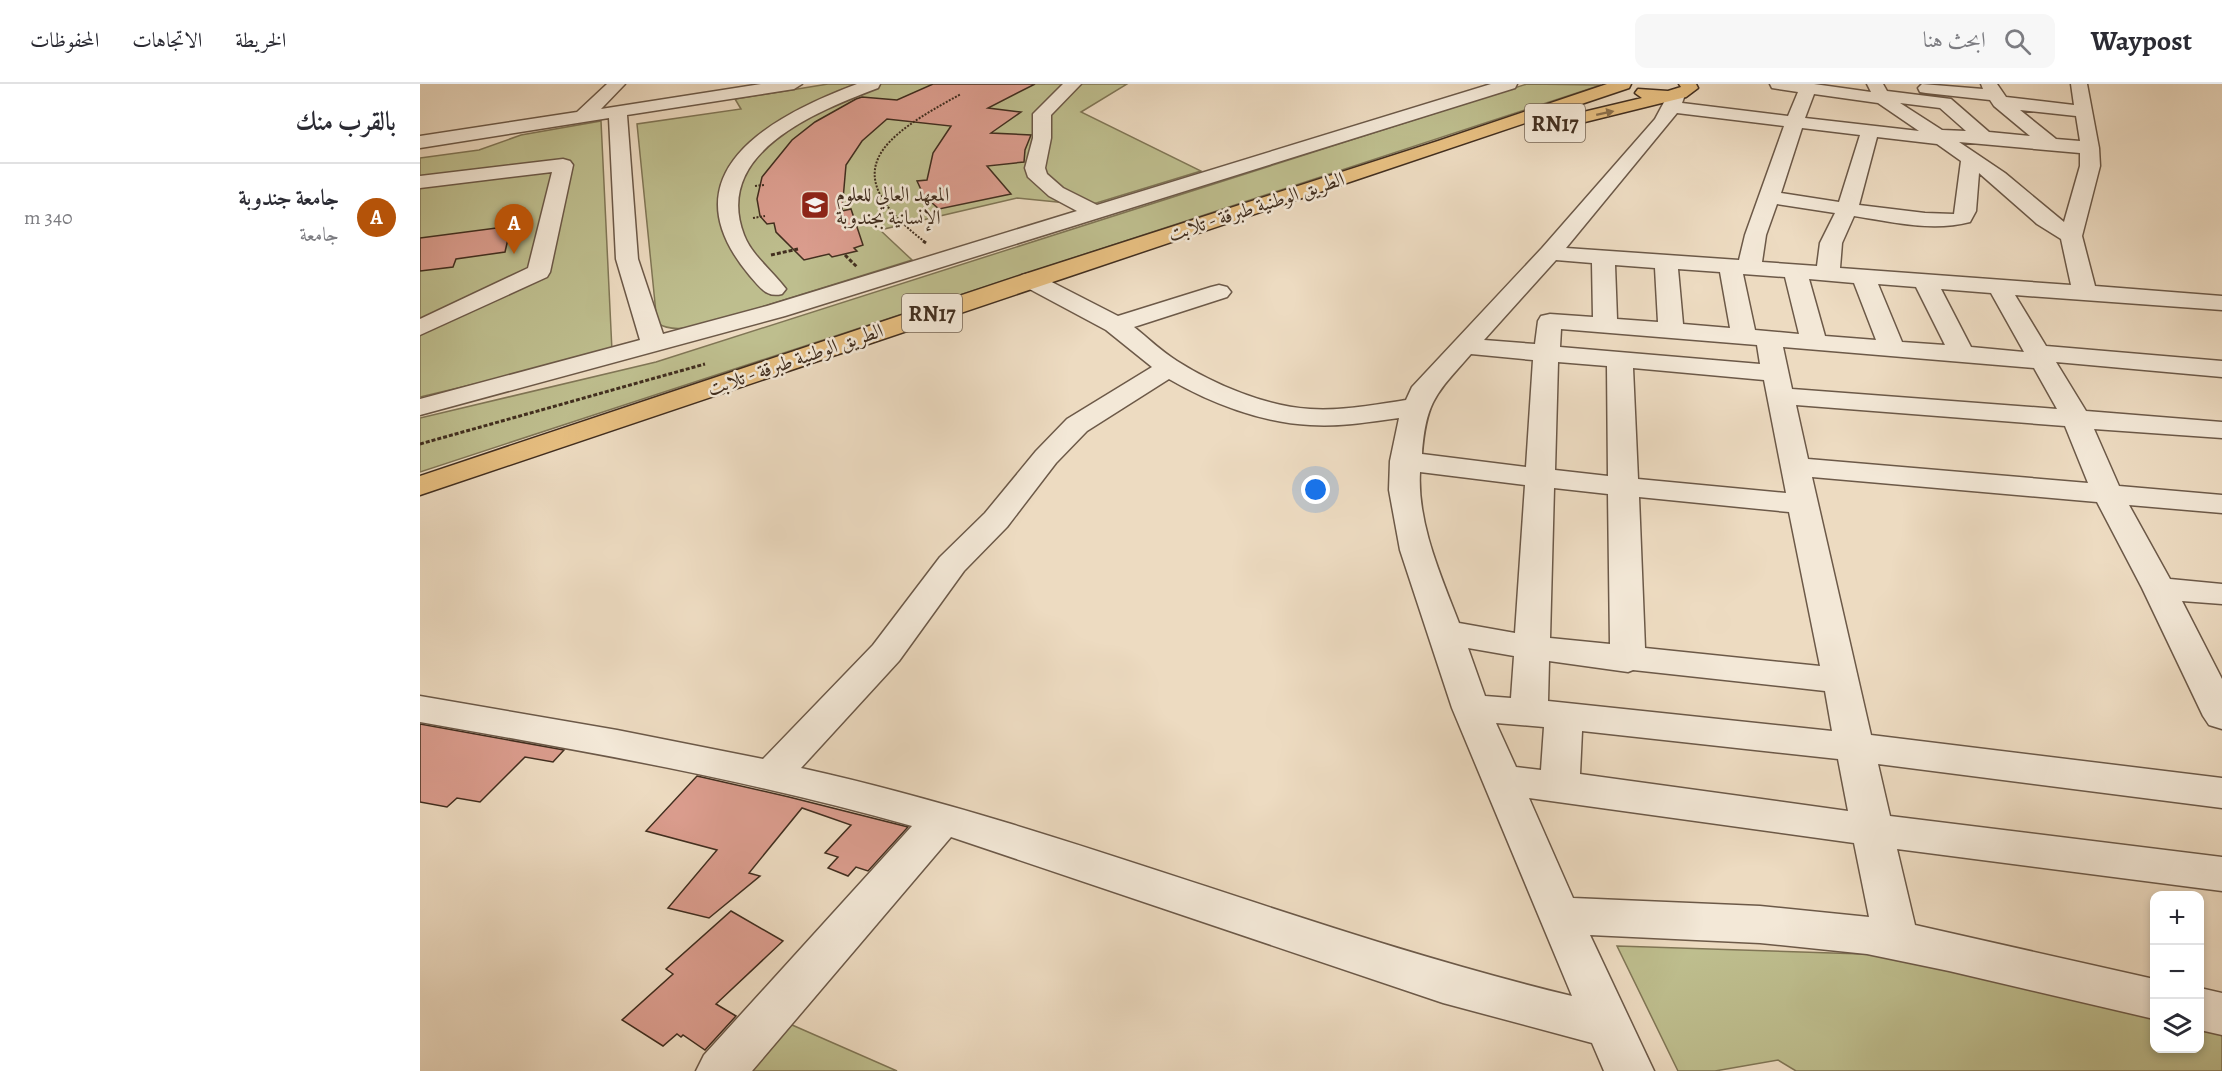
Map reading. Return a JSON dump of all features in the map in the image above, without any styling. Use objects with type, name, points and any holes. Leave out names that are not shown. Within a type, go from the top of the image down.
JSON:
[{"type":"main road","name":"RN17","points":[[1625,84],[1636,91],[1680,92]]},
{"type":"main road","name":"الطريق الوطنية طبرقة - تلابت","points":[[420,486],[1030,280],[1625,84]]},
{"type":"main road","name":"الطريق الوطنية طبرقة - تلابت","points":[[1445,145],[1635,106],[1680,92]]},
{"type":"street","points":[[582,117],[617,84]]},
{"type":"street","points":[[420,142],[794,84]]},
{"type":"street","points":[[774,289],[738,245],[729,222],[728,198],[735,173],[753,149],[789,120],[828,100],[872,84]]},
{"type":"street","points":[[1073,84],[1042,114],[1042,138],[1035,168],[1038,177],[1056,192],[1096,213]]},
{"type":"street","points":[[420,407],[521,382],[881,280],[1509,84]]},
{"type":"street","points":[[1778,84],[1808,89],[1995,94],[2085,112]]},
{"type":"street","points":[[2073,85],[2085,112],[2090,148],[2090,166],[2071,236],[2085,292]]},
{"type":"street","points":[[1808,89],[1770,197],[1740,267],[1756,336],[1779,384],[1896,941]]},
{"type":"street","points":[[1881,91],[1945,103],[1984,137]]},
{"type":"street","points":[[1881,91],[2006,183],[2045,219],[2071,236]]},
{"type":"street","points":[[1629,1071],[1559,916],[1471,708],[1416,550],[1404,490],[1405,461],[1410,424],[1415,407],[1422,393],[1550,253],[1680,92],[1795,122],[1943,138],[1984,137],[2090,148]]},
{"type":"street","points":[[1995,94],[2051,144]]},
{"type":"street","points":[[618,112],[627,259],[654,344]]},
{"type":"street","points":[[420,151],[481,141],[522,127]]},
{"type":"street","points":[[1828,274],[1832,243],[1847,210],[1870,131]]},
{"type":"street","points":[[1770,197],[1847,210],[1925,219],[1963,218],[1966,211],[1971,158]]},
{"type":"street","points":[[420,182],[563,165],[538,272],[420,328]]},
{"type":"street","points":[[1550,253],[2222,303]]},
{"type":"street","points":[[1604,257],[1605,324]]},
{"type":"street","points":[[681,315],[774,289],[851,261],[881,280]]},
{"type":"street","points":[[1666,262],[1671,329]]},
{"type":"street","points":[[1796,272],[1814,342]]},
{"type":"street","points":[[1863,277],[1892,348]]},
{"type":"street","points":[[1030,280],[1115,325],[1169,368],[1237,398],[1298,415],[1343,416],[1415,407]]},
{"type":"street","points":[[1925,281],[1962,354]]},
{"type":"street","points":[[1999,287],[2076,418],[2108,493],[2159,588],[2222,716]]},
{"type":"street","points":[[1115,325],[1219,292]]},
{"type":"street","points":[[1559,786],[1533,648],[1546,354],[1550,321],[1962,354],[2222,369]]},
{"type":"street","points":[[1466,346],[1620,360],[1779,384],[2076,418],[2222,430]]},
{"type":"street","points":[[1620,360],[1628,660]]},
{"type":"street","points":[[772,774],[886,653],[952,564],[996,520],[1052,451],[1077,425],[1169,368]]},
{"type":"street","points":[[1405,461],[1623,487],[1804,504]]},
{"type":"street","points":[[1796,467],[2222,504]]},
{"type":"street","points":[[2159,588],[2222,594]]},
{"type":"street","points":[[1445,632],[1533,648],[1628,660],[1840,680]]},
{"type":"street","points":[[1471,708],[1855,747],[2222,793]]},
{"type":"street","points":[[420,709],[772,774],[943,819],[1446,984],[1611,1027]]},
{"type":"street","points":[[1502,781],[1559,786],[1873,830],[2222,874]]},
{"type":"street","points":[[721,1071],[943,819]]},
{"type":"street","points":[[1559,916],[1765,924],[1896,941],[2150,998]]},
{"type":"street","points":[[2204,1010],[2222,1014]]},
{"type":"path","points":[[946,260],[895,217],[881,198],[875,174],[877,157],[907,126],[961,94]]},
{"type":"path","points":[[420,444],[705,364]]},
{"type":"green space","name":"المعهد العالي للعلوم الإنسانية بجندوبة","points":[[828,84],[1127,84],[1081,112],[1201,171],[1080,208],[1067,203],[1017,198],[880,230],[912,260],[704,325],[668,328],[657,323],[637,124],[741,109],[735,99]]},
{"type":"green space","points":[[1527,84],[1601,85],[420,472],[420,418],[656,362]]},
{"type":"green space","points":[[601,121],[612,351],[420,397],[420,158],[479,150],[521,135]]},
{"type":"green space","points":[[1617,946],[1894,955],[2150,1016],[2150,1053],[2204,1053],[2204,1028],[2222,1033],[2222,1071],[1796,1071],[1778,1060],[1715,1071],[1678,1071]]},
{"type":"green space","points":[[783,1021],[897,1071],[739,1071]]},
{"type":"building","points":[[933,84],[1035,84],[988,108],[1021,112],[991,133],[1031,135],[1025,150],[1024,162],[987,166],[1011,194],[939,209],[924,196],[917,181],[927,180],[933,153],[951,126],[887,119],[862,141],[846,165],[842,211],[851,209],[863,245],[854,248],[857,251],[804,260],[776,232],[774,223],[767,224],[760,216],[757,199],[762,177],[792,140],[815,122],[856,99],[862,97],[897,100]]},
{"type":"building","points":[[511,226],[505,252],[456,259],[453,267],[420,271],[420,238]]},
{"type":"building","points":[[420,724],[564,750],[553,762],[525,757],[480,802],[457,798],[447,807],[420,802]]},
{"type":"building","points":[[697,776],[908,827],[868,871],[856,867],[848,876],[828,868],[838,857],[825,853],[851,825],[802,808],[749,873],[760,876],[709,918],[668,908],[717,850],[646,831]]},
{"type":"building","points":[[731,911],[783,941],[716,1004],[736,1016],[705,1050],[683,1035],[681,1037],[677,1034],[663,1046],[622,1020],[673,974],[666,969]]},
{"type":"place","name":"المعهد العالي للعلوم الإنسانية بجندوبة","points":[[815,205]]},
{"type":"place","name":"جامعة جندوبة","points":[[514,254]]}]
